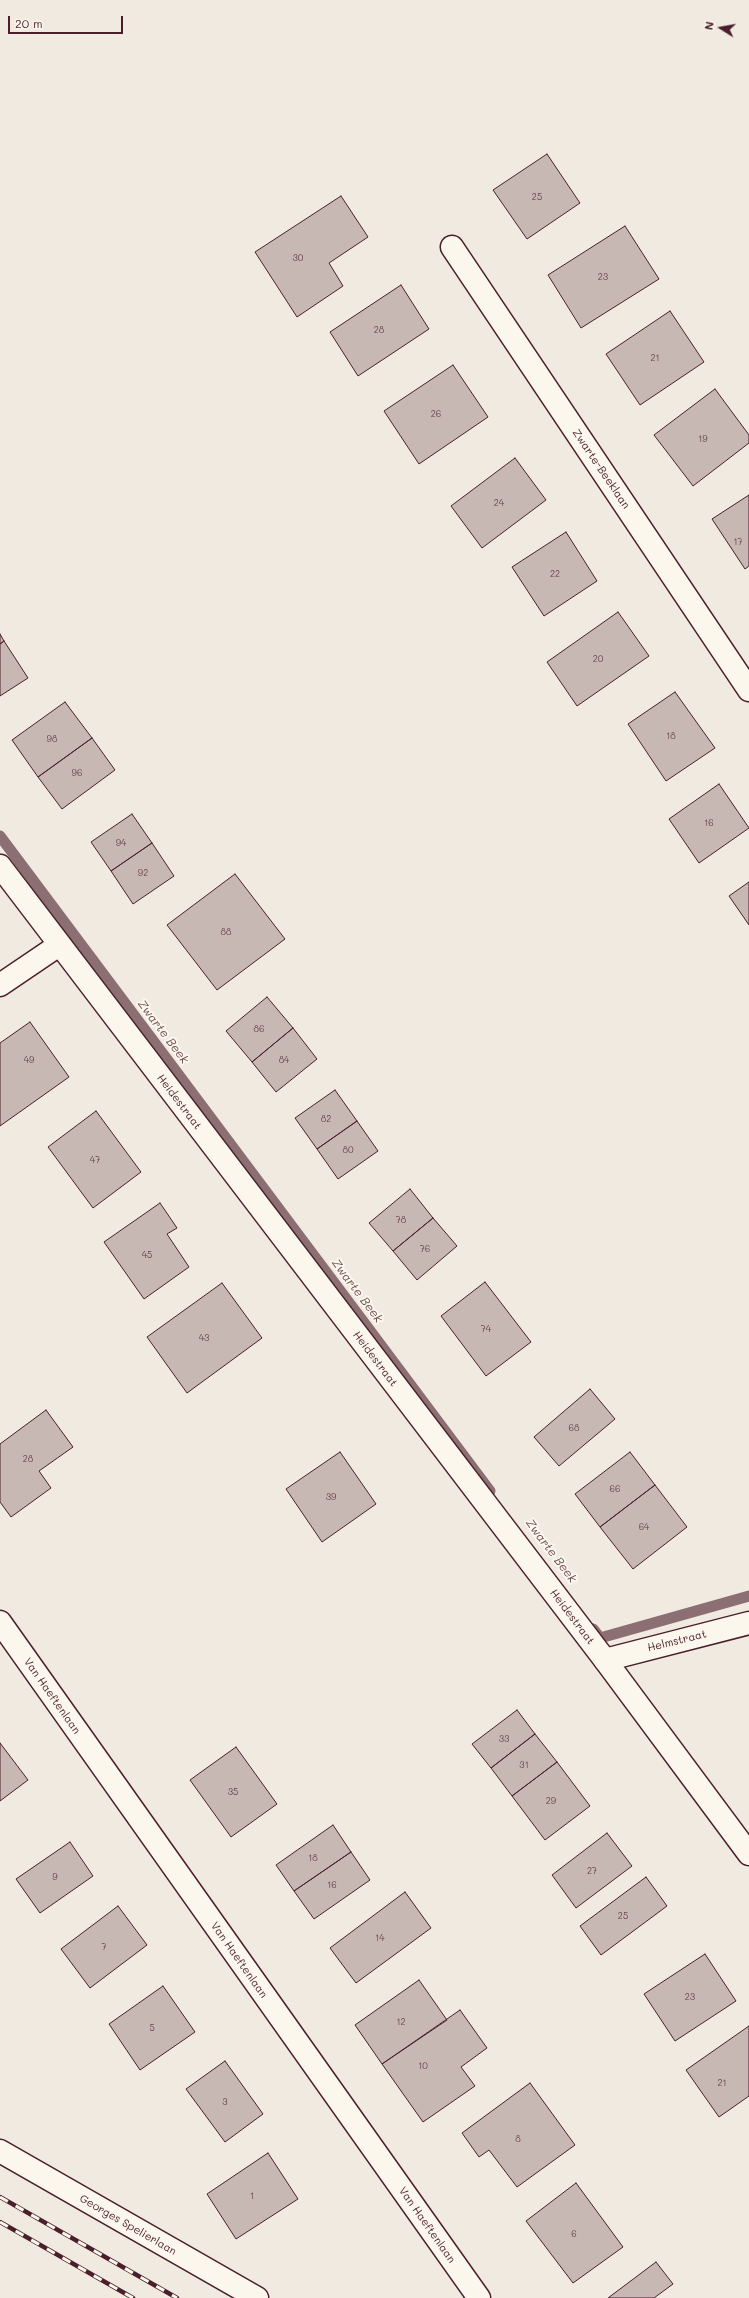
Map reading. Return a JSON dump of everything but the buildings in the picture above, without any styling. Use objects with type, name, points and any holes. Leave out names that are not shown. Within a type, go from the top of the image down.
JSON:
[{"type":"street","name":"Zwarte-Beeklaan","points":[[452,247],[749,690]]},
{"type":"street","name":"Heidestraat","points":[[0,866],[604,1660],[749,1854]]},
{"type":"street","points":[[0,986],[59,945]]},
{"type":"street","name":"Van Haeftenlaan","points":[[0,1622],[478,2298]]},
{"type":"street","name":"Helmstraat","points":[[604,1660],[749,1623]]},
{"type":"street","name":"Georges Spelierlaan","points":[[0,2151],[257,2298]]},
{"type":"waterway","name":"Zwarte Beek","points":[[0,836],[490,1491]]},
{"type":"waterway","name":"Zwarte Beek","points":[[593,1629],[600,1638],[749,1596]]},
{"type":"railway","points":[[0,2197],[177,2298]]},
{"type":"railway","points":[[0,2222],[133,2298]]}]
